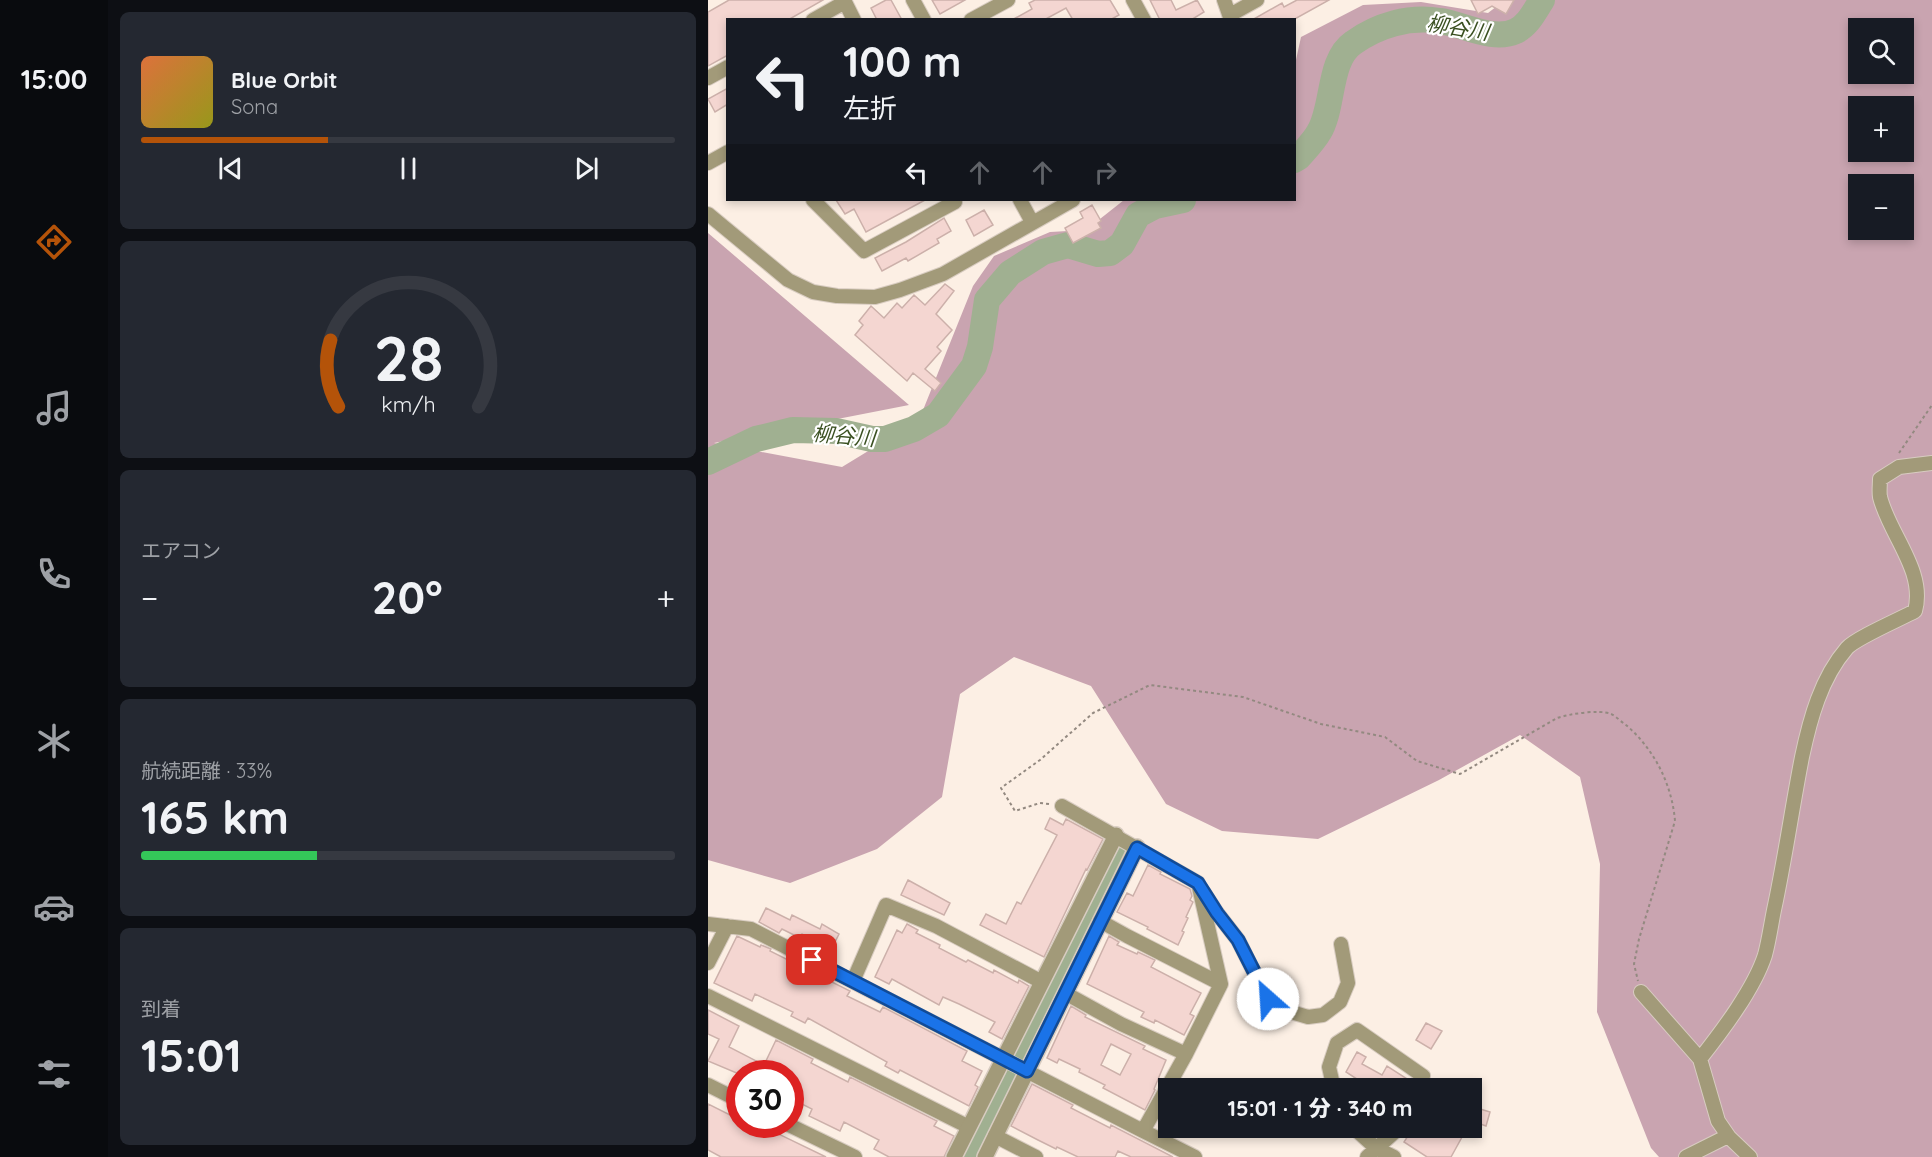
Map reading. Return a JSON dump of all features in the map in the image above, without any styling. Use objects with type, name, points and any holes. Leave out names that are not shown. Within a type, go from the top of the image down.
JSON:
[{"type":"street","points":[[913,0],[923,18]]},
{"type":"street","points":[[975,18],[1008,0]]},
{"type":"street","points":[[1133,0],[1139,18]]},
{"type":"street","points":[[1224,0],[1230,17],[1257,0]]},
{"type":"street","points":[[816,18],[844,1],[854,18]]},
{"type":"street","points":[[708,78],[726,68]]},
{"type":"street","points":[[708,163],[726,153]]},
{"type":"street","points":[[814,201],[864,251],[954,201]]},
{"type":"street","points":[[1021,201],[1032,222]]},
{"type":"street","points":[[708,213],[789,280],[813,292],[837,296],[875,297],[942,274],[1071,201]]},
{"type":"street","points":[[1700,1059],[1747,991],[1764,956],[1808,731],[1835,662],[1849,645],[1915,611],[1918,600],[1914,574],[1880,496],[1880,479],[1899,466],[1932,463]]},
{"type":"street","points":[[1062,806],[1198,883],[1238,940],[1268,999],[1291,1012],[1308,1017],[1323,1015],[1340,1002],[1348,983],[1341,944]]},
{"type":"street","points":[[954,1157],[1116,836]]},
{"type":"street","points":[[985,1157],[1137,848]]},
{"type":"street","points":[[1143,1131],[1186,1054],[1221,984],[1198,883]]},
{"type":"street","points":[[853,981],[886,905],[936,926],[1042,982]]},
{"type":"street","points":[[1100,921],[1221,984]]},
{"type":"street","points":[[708,924],[751,929],[1195,1157]]},
{"type":"street","points":[[708,963],[727,926]]},
{"type":"street","points":[[1641,992],[1700,1059],[1718,1121],[1728,1136],[1750,1157]]},
{"type":"street","points":[[1065,993],[1122,1024],[1186,1054]]},
{"type":"street","points":[[708,996],[969,1128]]},
{"type":"street","points":[[1332,1078],[1329,1067],[1337,1043],[1357,1030],[1423,1076],[1422,1078]]},
{"type":"street","points":[[708,1085],[726,1094]]},
{"type":"street","points":[[804,1132],[855,1157]]},
{"type":"street","points":[[995,1136],[1036,1157]]},
{"type":"street","points":[[1686,1157],[1728,1136]]},
{"type":"street","points":[[1361,1138],[1372,1153],[1394,1157]]},
{"type":"street","points":[[1372,1153],[1388,1138]]},
{"type":"path","points":[[1887,474],[1901,447],[1932,405]]},
{"type":"path","points":[[1062,806],[1040,803],[1016,811],[1001,788],[1040,760],[1093,713],[1150,685],[1243,697],[1321,724],[1385,737],[1416,761],[1460,774],[1557,718],[1573,712],[1611,713],[1642,739],[1664,774],[1674,808],[1675,821],[1639,939],[1634,964],[1641,992]]},
{"type":"shaded area","points":[[1505,0],[1932,0],[1932,1157],[1659,1157],[1651,1148],[1597,1012],[1600,864],[1580,777],[1520,735],[1439,780],[1318,839],[1222,831],[1166,804],[1091,686],[1014,657],[960,694],[942,797],[877,849],[790,883],[708,860],[708,233],[909,405],[714,443],[842,467],[919,420],[973,286],[994,256],[1050,232],[1086,230],[1123,201],[1296,201],[1296,60],[1301,37],[1363,5],[1421,2],[1488,13]]},
{"type":"building","points":[[729,0],[823,0],[792,18],[726,18],[726,56],[708,66],[708,12]]},
{"type":"building","points":[[886,0],[891,0],[901,18],[876,18],[871,8]]},
{"type":"building","points":[[932,0],[965,0],[940,14]]},
{"type":"building","points":[[1035,0],[1110,0],[1119,15],[1114,18],[1072,18],[1066,8],[1048,18],[1016,18],[1032,9],[1029,3]]},
{"type":"building","points":[[1150,0],[1171,0],[1176,10],[1197,0],[1204,12],[1194,18],[1159,18]]},
{"type":"building","points":[[1297,0],[1329,0],[1296,18],[1256,18],[1282,3],[1284,7]]},
{"type":"building","points":[[1471,0],[1514,0],[1506,14],[1492,6],[1478,14]]},
{"type":"building","points":[[726,89],[726,105],[715,112],[708,99]]},
{"type":"building","points":[[837,201],[923,201],[866,232],[854,209],[845,214]]},
{"type":"building","points":[[1092,205],[1101,221],[1098,223],[1101,228],[1073,243],[1065,228],[1083,218],[1080,212]]},
{"type":"building","points":[[984,210],[993,225],[974,236],[966,220]]},
{"type":"building","points":[[944,218],[951,231],[937,239],[939,243],[908,261],[906,258],[882,271],[875,258]]},
{"type":"building","points":[[945,284],[954,291],[936,314],[952,330],[937,347],[941,351],[925,369],[941,383],[935,391],[913,373],[907,381],[855,335],[863,325],[859,321],[871,306],[884,318],[897,303],[902,308],[914,295],[925,305]]},
{"type":"building","points":[[1050,818],[1063,825],[1066,819],[1103,839],[1044,957],[980,925],[986,914],[1006,924],[1017,902],[1021,904],[1057,835],[1045,829]]},
{"type":"building","points":[[1148,865],[1161,872],[1160,874],[1190,889],[1192,896],[1190,900],[1193,902],[1178,945],[1117,912],[1127,893],[1133,896]]},
{"type":"building","points":[[908,880],[950,903],[944,915],[901,895]]},
{"type":"building","points":[[766,908],[790,920],[792,915],[820,929],[822,924],[839,934],[831,950],[802,934],[800,938],[782,929],[779,933],[759,922]]},
{"type":"building","points":[[907,924],[918,930],[916,933],[940,945],[939,948],[966,962],[968,960],[993,973],[994,970],[1018,983],[1019,980],[1029,986],[1002,1039],[989,1032],[995,1022],[959,1004],[943,997],[939,1005],[892,979],[889,984],[875,977],[897,930],[902,933]]},
{"type":"building","points":[[737,936],[760,947],[761,945],[771,949],[770,951],[850,991],[847,996],[880,1012],[883,1007],[967,1051],[962,1061],[982,1071],[975,1085],[978,1087],[969,1106],[900,1070],[898,1073],[885,1066],[887,1062],[808,1018],[805,1023],[791,1016],[793,1012],[755,994],[752,1001],[714,983]]},
{"type":"building","points":[[1109,936],[1119,942],[1117,945],[1155,960],[1151,967],[1201,993],[1190,1014],[1194,1016],[1184,1035],[1155,1020],[1154,1023],[1141,1017],[1144,1012],[1087,984]]},
{"type":"building","points":[[1071,1006],[1086,1015],[1085,1017],[1145,1046],[1143,1049],[1166,1060],[1145,1110],[1103,1088],[1105,1085],[1079,1072],[1080,1069],[1059,1059],[1057,1063],[1047,1058]],"holes":[[[1111,1044],[1131,1054],[1120,1075],[1101,1065]]]},
{"type":"building","points":[[708,1010],[739,1026],[729,1047],[754,1060],[726,1060],[726,1069],[708,1061],[719,1039],[708,1034]]},
{"type":"building","points":[[1426,1023],[1442,1031],[1431,1049],[1416,1040]]},
{"type":"building","points":[[776,1040],[813,1059],[811,1063],[848,1082],[850,1077],[937,1121],[934,1126],[954,1136],[944,1157],[889,1157],[874,1149],[879,1140],[844,1122],[840,1131],[809,1116],[812,1109],[804,1105],[804,1060],[766,1060]]},
{"type":"building","points":[[1357,1052],[1366,1057],[1362,1064],[1382,1075],[1387,1066],[1406,1078],[1355,1078],[1346,1072]]},
{"type":"building","points":[[1032,1084],[1073,1105],[1071,1108],[1110,1128],[1111,1125],[1173,1157],[1131,1157],[1118,1151],[1115,1157],[1078,1157],[1038,1140],[1011,1126]]},
{"type":"building","points":[[708,1104],[726,1113],[726,1138],[787,1138],[826,1157],[721,1157],[708,1150]]},
{"type":"building","points":[[1482,1110],[1490,1112],[1486,1126],[1482,1125]]},
{"type":"building","points":[[1407,1138],[1461,1138],[1451,1157],[1427,1157],[1404,1142]]},
{"type":"waterway","name":"柳谷川","points":[[1296,159],[1312,142],[1324,122],[1339,61],[1353,43],[1373,31],[1394,23],[1417,20],[1440,21],[1488,33],[1507,34],[1524,25],[1542,0]]},
{"type":"waterway","name":"柳谷川","points":[[708,462],[756,439],[793,430],[836,431],[872,439],[885,439],[914,429],[938,415],[974,366],[980,347],[987,300],[1010,273],[1043,252],[1068,245],[1098,254],[1110,253],[1122,244],[1138,215],[1155,206],[1178,201]]},
{"type":"waterway","points":[[970,1157],[1123,854]]},
{"type":"route","points":[[812,960],[1027,1071],[1137,848],[1198,883],[1238,940],[1268,999]]}]
